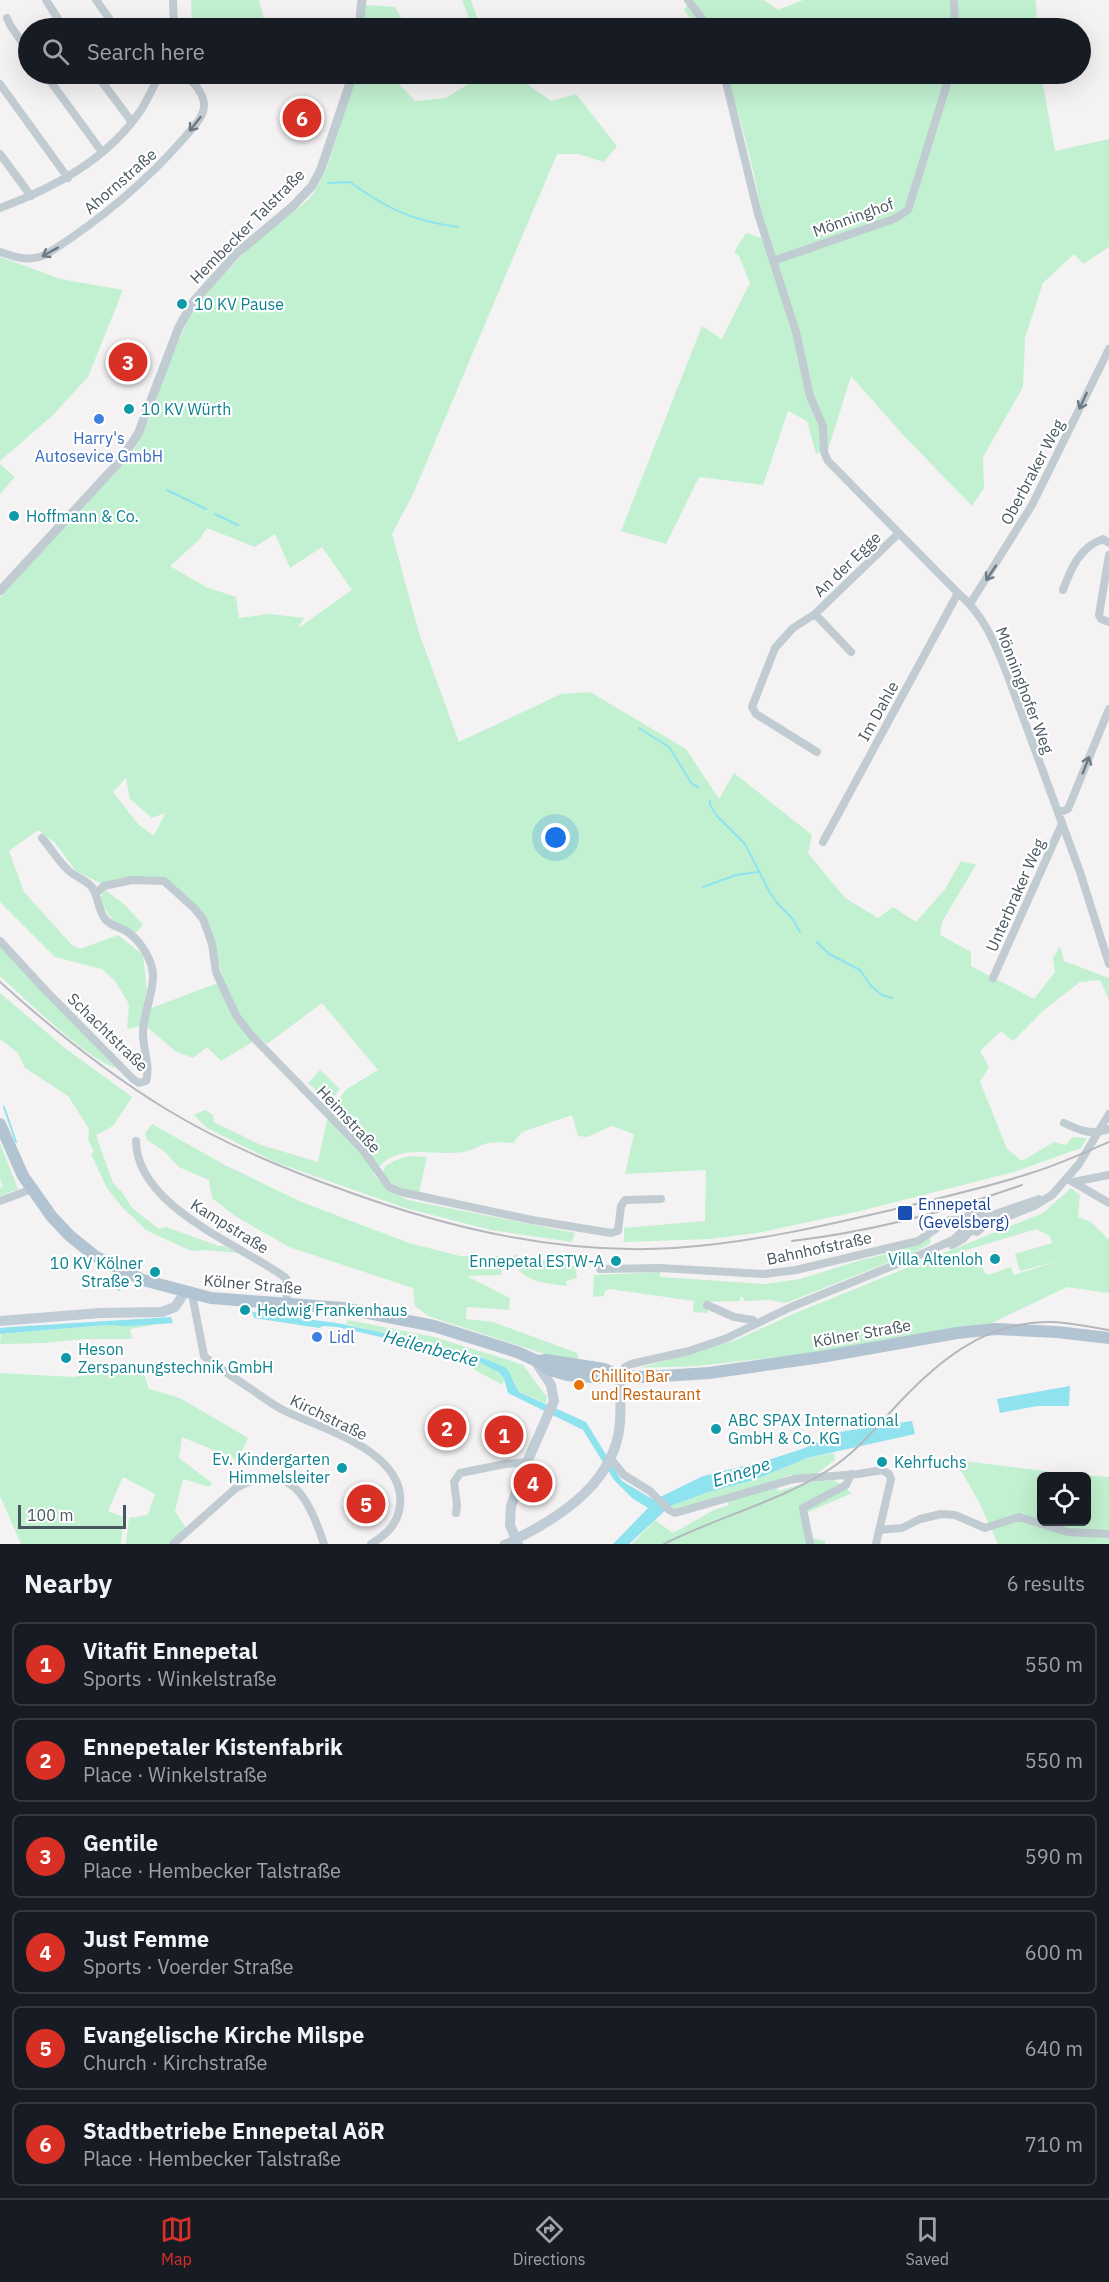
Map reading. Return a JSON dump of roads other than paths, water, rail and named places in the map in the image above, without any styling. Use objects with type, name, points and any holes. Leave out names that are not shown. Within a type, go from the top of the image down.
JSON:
[{"type":"main road","name":"Kölner Straße","points":[[0,1124],[10,1151],[32,1189],[44,1208],[64,1230],[94,1256],[143,1280],[211,1298],[343,1308],[434,1326],[494,1344],[536,1361],[550,1370],[554,1367],[586,1377],[646,1377],[730,1371],[974,1331],[999,1329],[1109,1338]]},
{"type":"main road","points":[[0,1321],[100,1313],[162,1312],[175,1307],[188,1293]]},
{"type":"main road","points":[[536,1361],[551,1385],[552,1407]]},
{"type":"main road","points":[[554,1367],[559,1389],[557,1398],[527,1462],[510,1514],[510,1525],[517,1541],[570,1507],[608,1464],[620,1423],[620,1376]]},
{"type":"street","points":[[46,0],[58,18]]},
{"type":"street","points":[[96,0],[109,18]]},
{"type":"street","points":[[172,0],[173,18]]},
{"type":"street","points":[[360,18],[362,0]]},
{"type":"street","points":[[688,0],[702,18]]},
{"type":"street","points":[[954,0],[955,18]]},
{"type":"street","points":[[7,18],[18,37]]},
{"type":"street","points":[[0,84],[68,178]]},
{"type":"street","points":[[52,84],[102,152]]},
{"type":"street","points":[[104,84],[132,122]]},
{"type":"street","points":[[0,208],[68,178],[102,152],[122,135],[132,122],[154,84]]},
{"type":"street","name":"Ahornstraße","points":[[0,252],[28,260],[48,255],[116,206],[164,161],[199,120],[203,109],[201,95],[193,84]]},
{"type":"street","name":"Hembecker Talstraße","points":[[0,591],[121,460],[138,434],[180,327],[194,301],[237,253],[292,207],[312,186],[321,169],[349,84]]},
{"type":"street","points":[[726,84],[755,204],[773,261]]},
{"type":"street","name":"Mönninghof","points":[[773,261],[894,219],[908,210],[947,84]]},
{"type":"street","points":[[0,154],[31,196]]},
{"type":"street","name":"Mönninghofer Weg","points":[[773,261],[796,332],[806,380],[823,426],[824,452],[828,461],[970,604],[983,620],[995,641],[1062,824],[1109,964]]},
{"type":"street","name":"Oberbraker Weg","points":[[970,604],[1032,505],[1109,349]]},
{"type":"street","name":"An der Egge","points":[[818,752],[756,714],[752,707],[775,648],[793,628],[815,614],[898,534]]},
{"type":"street","points":[[1063,591],[1070,569],[1086,547],[1103,539],[1109,543]]},
{"type":"street","points":[[1109,555],[1099,615],[1101,619],[1109,622]]},
{"type":"street","name":"Im Dahle","points":[[823,842],[958,593]]},
{"type":"street","name":"An der Egge","points":[[815,614],[851,652]]},
{"type":"street","points":[[1058,813],[1068,808],[1109,709]]},
{"type":"street","name":"Unterbraker Weg","points":[[993,978],[1062,824]]},
{"type":"street","name":"Schachtstraße","points":[[0,941],[133,1079],[139,1083],[146,1081],[148,1072],[142,1029],[152,986],[151,963],[129,933],[112,926],[104,918],[96,900],[96,893],[84,880],[68,871],[42,838]]},
{"type":"street","name":"Heimstraße","points":[[96,893],[104,886],[132,880],[164,881],[194,908],[203,919],[212,944],[216,972],[237,1017],[252,1036],[362,1149],[389,1187],[401,1192],[521,1218],[611,1233],[618,1231],[621,1206],[625,1200],[661,1199]]},
{"type":"street","name":"Bahnhofstraße","points":[[600,1269],[660,1268],[764,1274],[796,1270],[918,1241],[949,1220],[967,1226],[976,1232],[984,1222],[1034,1206],[1070,1181],[1108,1116]]},
{"type":"street","points":[[1064,1123],[1092,1133],[1109,1129]]},
{"type":"street","name":"Kampstraße","points":[[136,1141],[136,1153],[143,1169],[159,1191],[201,1226],[286,1278],[287,1303]]},
{"type":"street","points":[[1070,1181],[1109,1175]]},
{"type":"street","points":[[1070,1181],[1109,1203]]},
{"type":"street","points":[[0,1201],[32,1189]]},
{"type":"street","name":"Bahnhofstraße","points":[[620,1376],[625,1367],[631,1364],[708,1345],[953,1240],[967,1226],[968,1214],[980,1213],[984,1222]]},
{"type":"street","name":"Kirchstraße","points":[[188,1293],[204,1356],[286,1412],[334,1431],[358,1444],[386,1467],[394,1478],[400,1500],[396,1521],[384,1536],[371,1544]]},
{"type":"street","points":[[708,1305],[734,1317],[753,1320],[755,1324]]},
{"type":"street","points":[[456,1513],[454,1482],[460,1473],[527,1462]]},
{"type":"street","points":[[608,1464],[650,1491],[675,1513],[794,1479],[879,1469],[890,1476],[876,1544]]},
{"type":"street","points":[[810,1544],[803,1508],[842,1488],[849,1481],[851,1474]]},
{"type":"street","points":[[173,1544],[236,1488],[247,1481],[271,1477],[282,1478],[298,1489],[308,1505],[324,1544]]},
{"type":"street","points":[[879,1530],[902,1528],[920,1519],[941,1514],[955,1515],[985,1528],[1019,1517],[1068,1532],[1109,1534]]},
{"type":"street","points":[[504,1544],[517,1541]]},
{"type":"water","points":[[252,1312],[337,1323],[375,1331],[473,1354],[504,1367],[508,1370],[519,1392],[586,1422],[622,1481],[654,1500],[703,1476],[768,1460],[805,1448],[839,1432],[912,1421],[915,1434],[807,1458],[754,1480],[709,1492],[670,1506],[629,1544],[613,1544],[648,1508],[632,1498],[614,1480],[583,1430],[508,1393],[504,1379],[498,1372],[472,1358],[337,1327],[319,1328],[254,1318]]},
{"type":"water","points":[[171,1317],[173,1323],[106,1325],[0,1334],[0,1328],[10,1327]]},
{"type":"water","points":[[1070,1386],[1069,1406],[1037,1406],[1000,1413],[997,1399]]},
{"type":"waterway","points":[[328,183],[350,182],[389,207],[427,221],[458,227]]},
{"type":"waterway","points":[[167,490],[206,509]]},
{"type":"waterway","points":[[215,514],[238,525]]},
{"type":"waterway","points":[[639,728],[669,747],[692,784],[698,787]]},
{"type":"waterway","points":[[710,801],[717,816],[745,844],[769,891],[792,918],[800,932]]},
{"type":"waterway","points":[[703,887],[736,875],[758,872]]},
{"type":"waterway","points":[[817,942],[829,954],[860,970],[871,986],[882,995],[892,998]]},
{"type":"waterway","points":[[4,1107],[16,1142]]},
{"type":"waterway","points":[[114,1282],[119,1290]]},
{"type":"railway","points":[[0,982],[40,1017],[122,1081],[188,1122],[232,1145],[300,1174],[386,1205],[466,1228],[549,1243],[632,1249],[703,1246],[761,1238],[904,1207],[999,1183],[1051,1166],[1109,1142]]},
{"type":"railway","points":[[792,1241],[851,1232],[909,1219],[1022,1185]]},
{"type":"railway","points":[[664,1544],[705,1525],[770,1500],[830,1469],[857,1448],[928,1374],[945,1360],[982,1337],[1023,1324],[1046,1322],[1070,1323],[1109,1330]]},
{"type":"place","name":"Stadtbetriebe Ennepetal AöR","points":[[302,118]]},
{"type":"place","name":"10 KV Pause","points":[[182,304]]},
{"type":"place","name":"Gentile","points":[[128,362]]},
{"type":"place","name":"10 KV Würth","points":[[129,409]]},
{"type":"place","name":"Harry's Autosevice GmbH","points":[[99,419]]},
{"type":"place","name":"Hoffmann & Co.","points":[[14,516]]},
{"type":"place","name":"Ennepetal (Gevelsberg)","points":[[905,1213]]},
{"type":"place","name":"Villa Altenloh","points":[[995,1259]]},
{"type":"place","name":"Ennepetal ESTW-A","points":[[616,1261]]},
{"type":"place","name":"10 KV Kölner Straße 3","points":[[155,1272]]},
{"type":"place","name":"Hedwig Frankenhaus","points":[[245,1310]]},
{"type":"place","name":"Lidl","points":[[317,1337]]},
{"type":"place","name":"Heson Zerspanungstechnik GmbH","points":[[66,1358]]},
{"type":"place","name":"Chillito Bar und Restaurant","points":[[579,1385]]},
{"type":"place","name":"Ennepetaler Kistenfabrik","points":[[447,1428]]},
{"type":"place","name":"ABC SPAX International GmbH & Co. KG","points":[[716,1429]]},
{"type":"place","name":"Vitafit Ennepetal","points":[[504,1435]]},
{"type":"place","name":"Kehrfuchs","points":[[882,1462]]},
{"type":"place","name":"Ev. Kindergarten Himmelsleiter","points":[[342,1468]]},
{"type":"place","name":"Just Femme","points":[[533,1483]]},
{"type":"place","name":"Evangelische Kirche Milspe","points":[[366,1504]]},
{"type":"water label","name":"Heilenbecke","points":[[431,1348]]},
{"type":"water label","name":"Ennepe","points":[[741,1472]]}]
